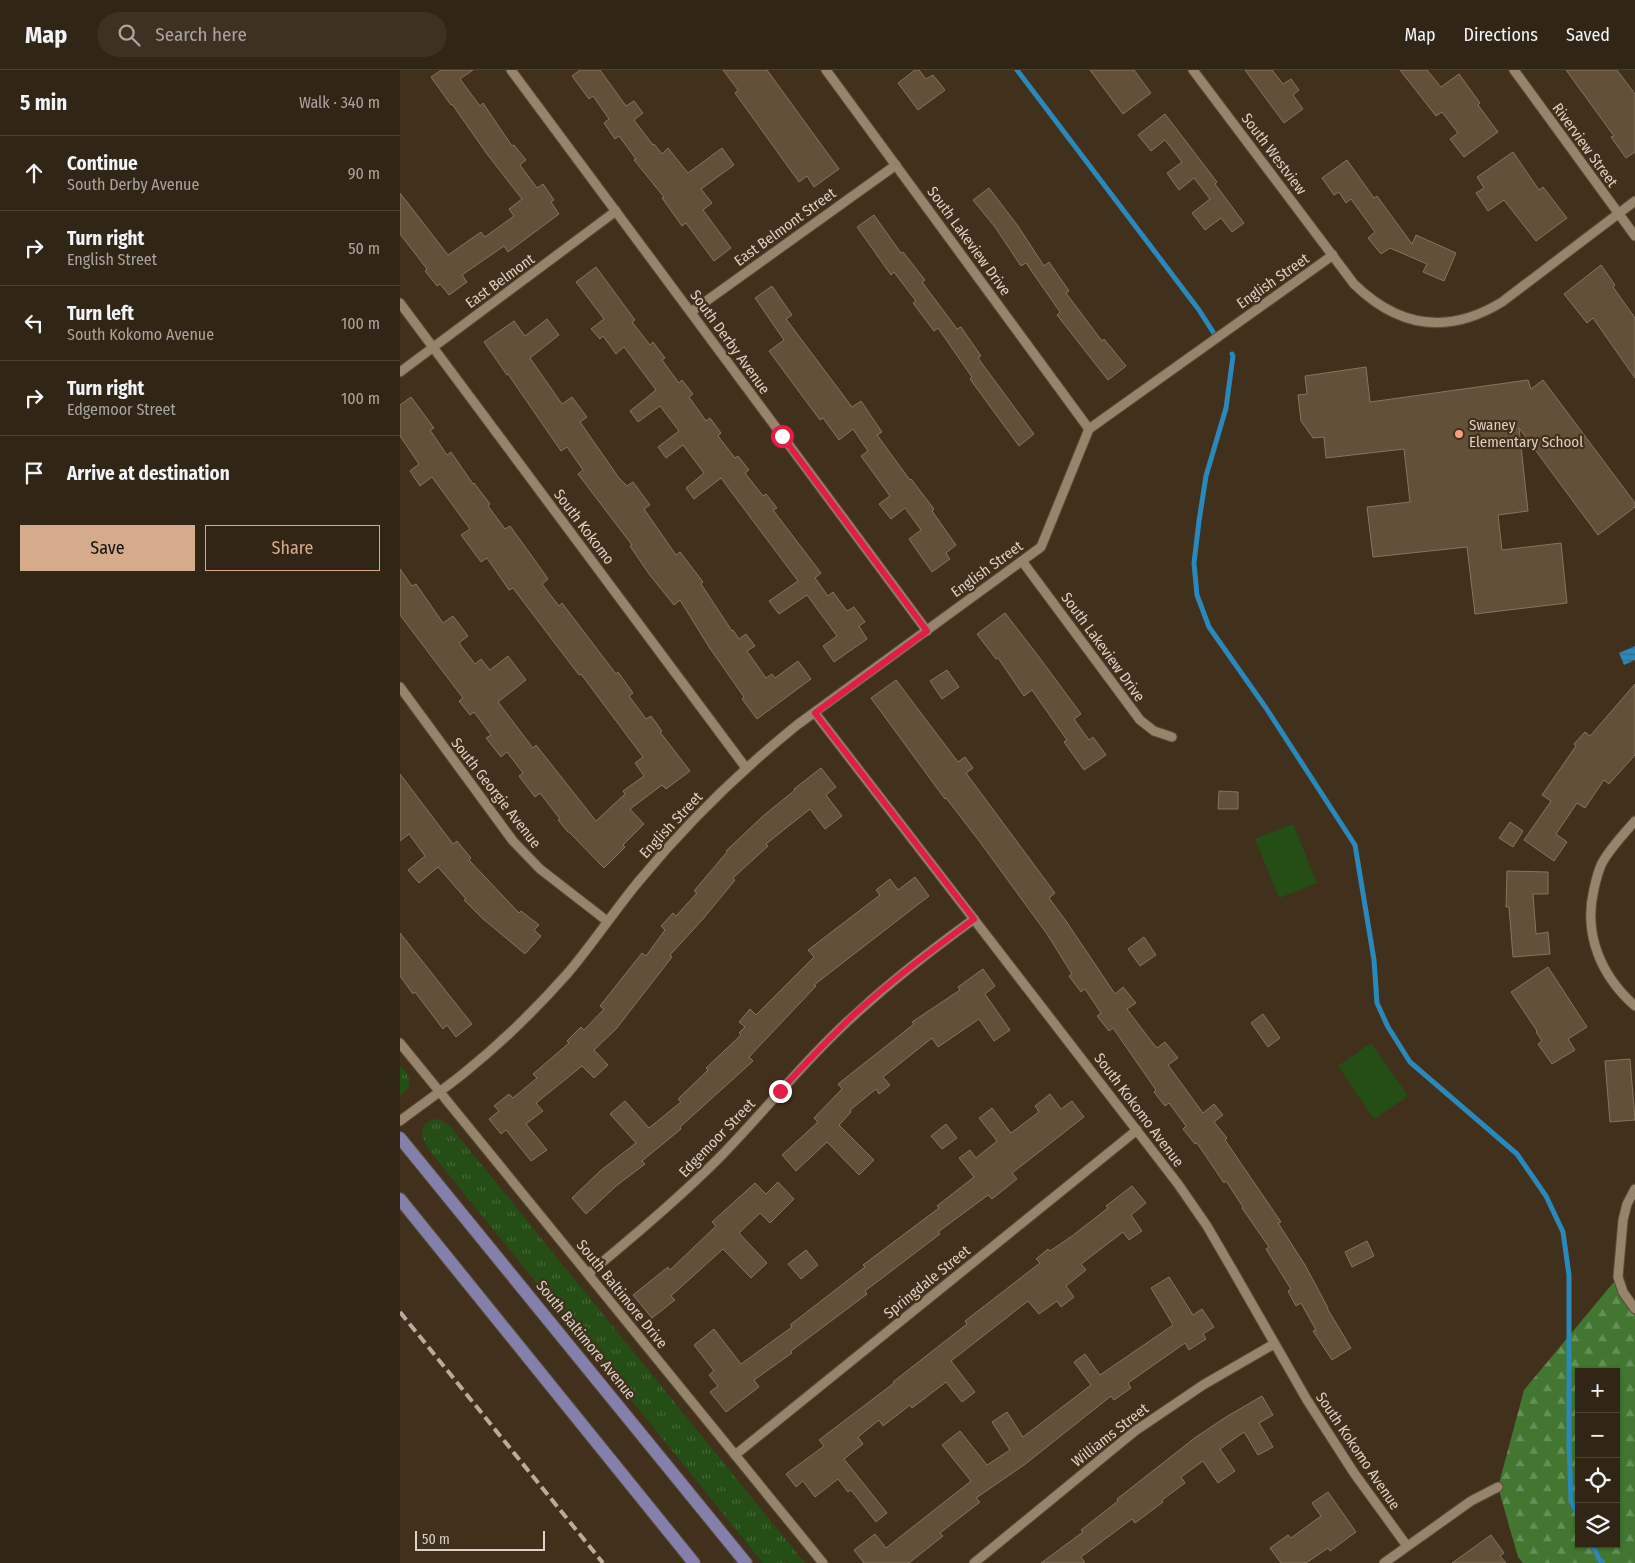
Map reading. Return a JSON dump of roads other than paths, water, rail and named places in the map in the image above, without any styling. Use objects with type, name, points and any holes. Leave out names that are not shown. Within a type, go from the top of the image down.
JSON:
[{"type":"main road","name":"South Baltimore Avenue","points":[[400,1138],[746,1563]]},
{"type":"main road","points":[[400,1199],[694,1563]]},
{"type":"street","name":"South Derby Avenue","points":[[511,70],[927,631]]},
{"type":"street","name":"South Lakeview Drive","points":[[826,70],[1089,429]]},
{"type":"street","name":"South Westview","points":[[1193,70],[1333,255]]},
{"type":"street","name":"Riverview Street","points":[[1514,70],[1635,236]]},
{"type":"street","name":"East Belmont Street","points":[[691,312],[896,165]]},
{"type":"street","name":"English Street","points":[[400,1121],[465,1073],[536,1006],[567,974],[639,881],[673,842],[746,768],[815,713],[1041,547],[1089,429],[1333,255],[1354,284],[1378,305],[1403,317],[1430,322],[1444,323],[1465,320],[1488,311],[1502,302],[1635,201]]},
{"type":"street","name":"East Belmont","points":[[400,372],[616,211]]},
{"type":"street","name":"South Kokomo","points":[[400,303],[746,768]]},
{"type":"street","name":"South Lakeview Drive","points":[[1022,561],[1140,720],[1154,732],[1172,737]]},
{"type":"street","name":"South Georgie Avenue","points":[[400,687],[513,841],[540,870],[607,921]]},
{"type":"street","name":"South Kokomo Avenue","points":[[815,713],[1176,1181],[1232,1269],[1307,1400],[1354,1473],[1407,1546]]},
{"type":"street","points":[[1635,821],[1616,842],[1601,864],[1591,901],[1592,936],[1602,964],[1610,979],[1635,1006]]},
{"type":"street","name":"Edgemoor Street","points":[[588,1274],[633,1237],[718,1158],[809,1060],[858,1012],[918,960],[974,919]]},
{"type":"street","name":"South Baltimore Drive","points":[[400,1043],[823,1563]]},
{"type":"street","name":"Springdale Street","points":[[735,1455],[1137,1130]]},
{"type":"street","points":[[1635,1189],[1627,1204],[1623,1220],[1618,1277],[1623,1292],[1635,1309]]},
{"type":"street","name":"Williams Street","points":[[974,1563],[1135,1431],[1203,1385],[1274,1344]]},
{"type":"street","points":[[1384,1563],[1471,1501],[1498,1487]]},
{"type":"water","points":[[1635,646],[1635,660],[1624,665],[1619,653]]},
{"type":"waterway","points":[[1017,70],[1199,310],[1215,335]]},
{"type":"waterway","points":[[1232,354],[1226,408],[1206,476],[1199,521],[1194,563],[1197,595],[1209,627],[1266,708],[1355,845],[1374,960],[1377,1003],[1388,1027],[1410,1062],[1517,1154],[1546,1196],[1563,1232],[1569,1275],[1569,1446],[1571,1501],[1575,1509]]},
{"type":"waterway","points":[[1594,1548],[1603,1563]]},
{"type":"railway","points":[[400,1312],[603,1563]]},
{"type":"place","name":"Swaney Elementary School","points":[[1459,434]]}]
